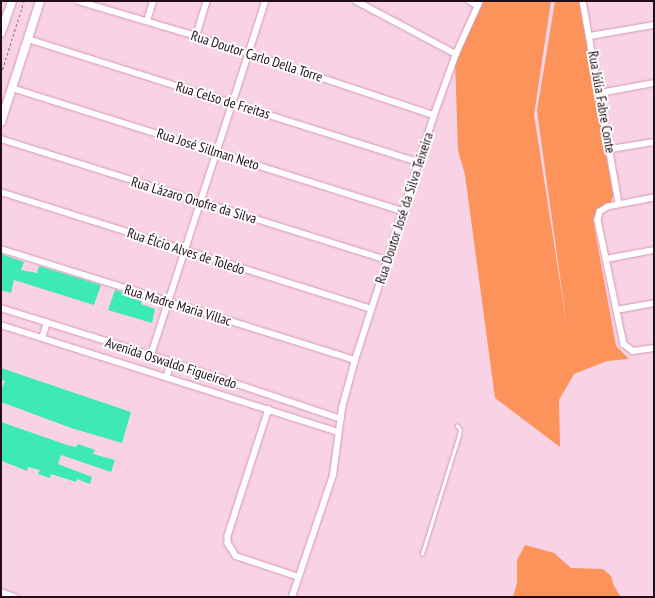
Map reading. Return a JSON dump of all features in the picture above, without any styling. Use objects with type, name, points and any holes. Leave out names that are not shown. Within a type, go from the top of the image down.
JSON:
[{"type":"main road","points":[[1,33],[12,1]]},
{"type":"main road","points":[[1,122],[40,1]]},
{"type":"street","name":"Rua Doutor Carlo Della Torre","points":[[78,1],[98,4],[434,115]]},
{"type":"street","points":[[147,21],[153,1]]},
{"type":"street","points":[[196,36],[207,1]]},
{"type":"street","points":[[151,355],[265,1]]},
{"type":"street","points":[[356,1],[456,54]]},
{"type":"street","points":[[470,1],[479,3]]},
{"type":"street","name":"Rua Júlia Fabre Conte","points":[[583,1],[611,150],[619,204]]},
{"type":"street","name":"Rua Doutor José da Silva Teixeira","points":[[292,597],[333,476],[338,432],[355,360],[371,309],[434,115],[456,54],[479,3]]},
{"type":"street","points":[[590,36],[654,24]]},
{"type":"street","name":"Rua Celso de Freitas","points":[[28,39],[419,162]]},
{"type":"street","points":[[600,94],[654,83]]},
{"type":"street","name":"Rua José Sillman Neto","points":[[12,88],[403,211]]},
{"type":"street","name":"Rua Lázaro Onofre da Silva","points":[[1,139],[388,260]]},
{"type":"street","points":[[611,150],[654,142]]},
{"type":"street","name":"Rua Élcio Alves de Toledo","points":[[1,192],[371,309]]},
{"type":"street","points":[[654,198],[608,207],[600,212],[598,220],[622,338],[627,348],[642,351],[654,348]]},
{"type":"street","name":"Rua Madre Maria Villac","points":[[1,248],[355,360]]},
{"type":"street","points":[[606,259],[654,250]]},
{"type":"street","points":[[616,310],[654,303]]},
{"type":"street","name":"Avenida Oswaldo Figueiredo","points":[[1,308],[151,355],[341,419]]},
{"type":"street","points":[[42,338],[47,323]]},
{"type":"street","name":"Avenida Oswaldo Figueiredo","points":[[1,325],[167,376],[338,432]]},
{"type":"street","points":[[167,376],[171,362]]},
{"type":"street","points":[[245,402],[250,389]]},
{"type":"street","points":[[269,409],[228,536],[228,544],[230,550],[236,556],[299,577]]},
{"type":"street","points":[[1,592],[15,597]]},
{"type":"lane","points":[[422,554],[459,435],[460,430],[457,426]]},
{"type":"path","points":[[1,74],[24,1]]},
{"type":"shaded area","points":[[483,1],[551,1],[534,115],[567,327],[537,111],[555,1],[579,1],[613,195],[611,203],[597,209],[593,220],[616,346],[629,359],[607,361],[574,374],[559,400],[560,447],[495,398],[465,175],[458,150],[455,60],[476,12]]},
{"type":"shaded area","points":[[525,545],[554,553],[571,568],[603,569],[611,576],[614,586],[621,597],[513,597],[517,583],[517,560]]},
{"type":"building","points":[[1,254],[24,262],[21,270],[37,273],[39,266],[101,285],[94,305],[14,280],[11,293],[1,290]]},
{"type":"building","points":[[115,290],[143,298],[141,304],[155,309],[152,323],[108,310]]},
{"type":"building","points":[[1,368],[131,412],[122,443],[71,428],[1,402],[1,391],[5,381],[1,380]]},
{"type":"building","points":[[1,422],[67,445],[76,447],[78,444],[95,450],[93,454],[115,460],[111,472],[61,455],[58,464],[92,477],[90,484],[77,479],[76,482],[51,474],[50,478],[38,474],[40,470],[28,467],[27,471],[2,461]]}]
